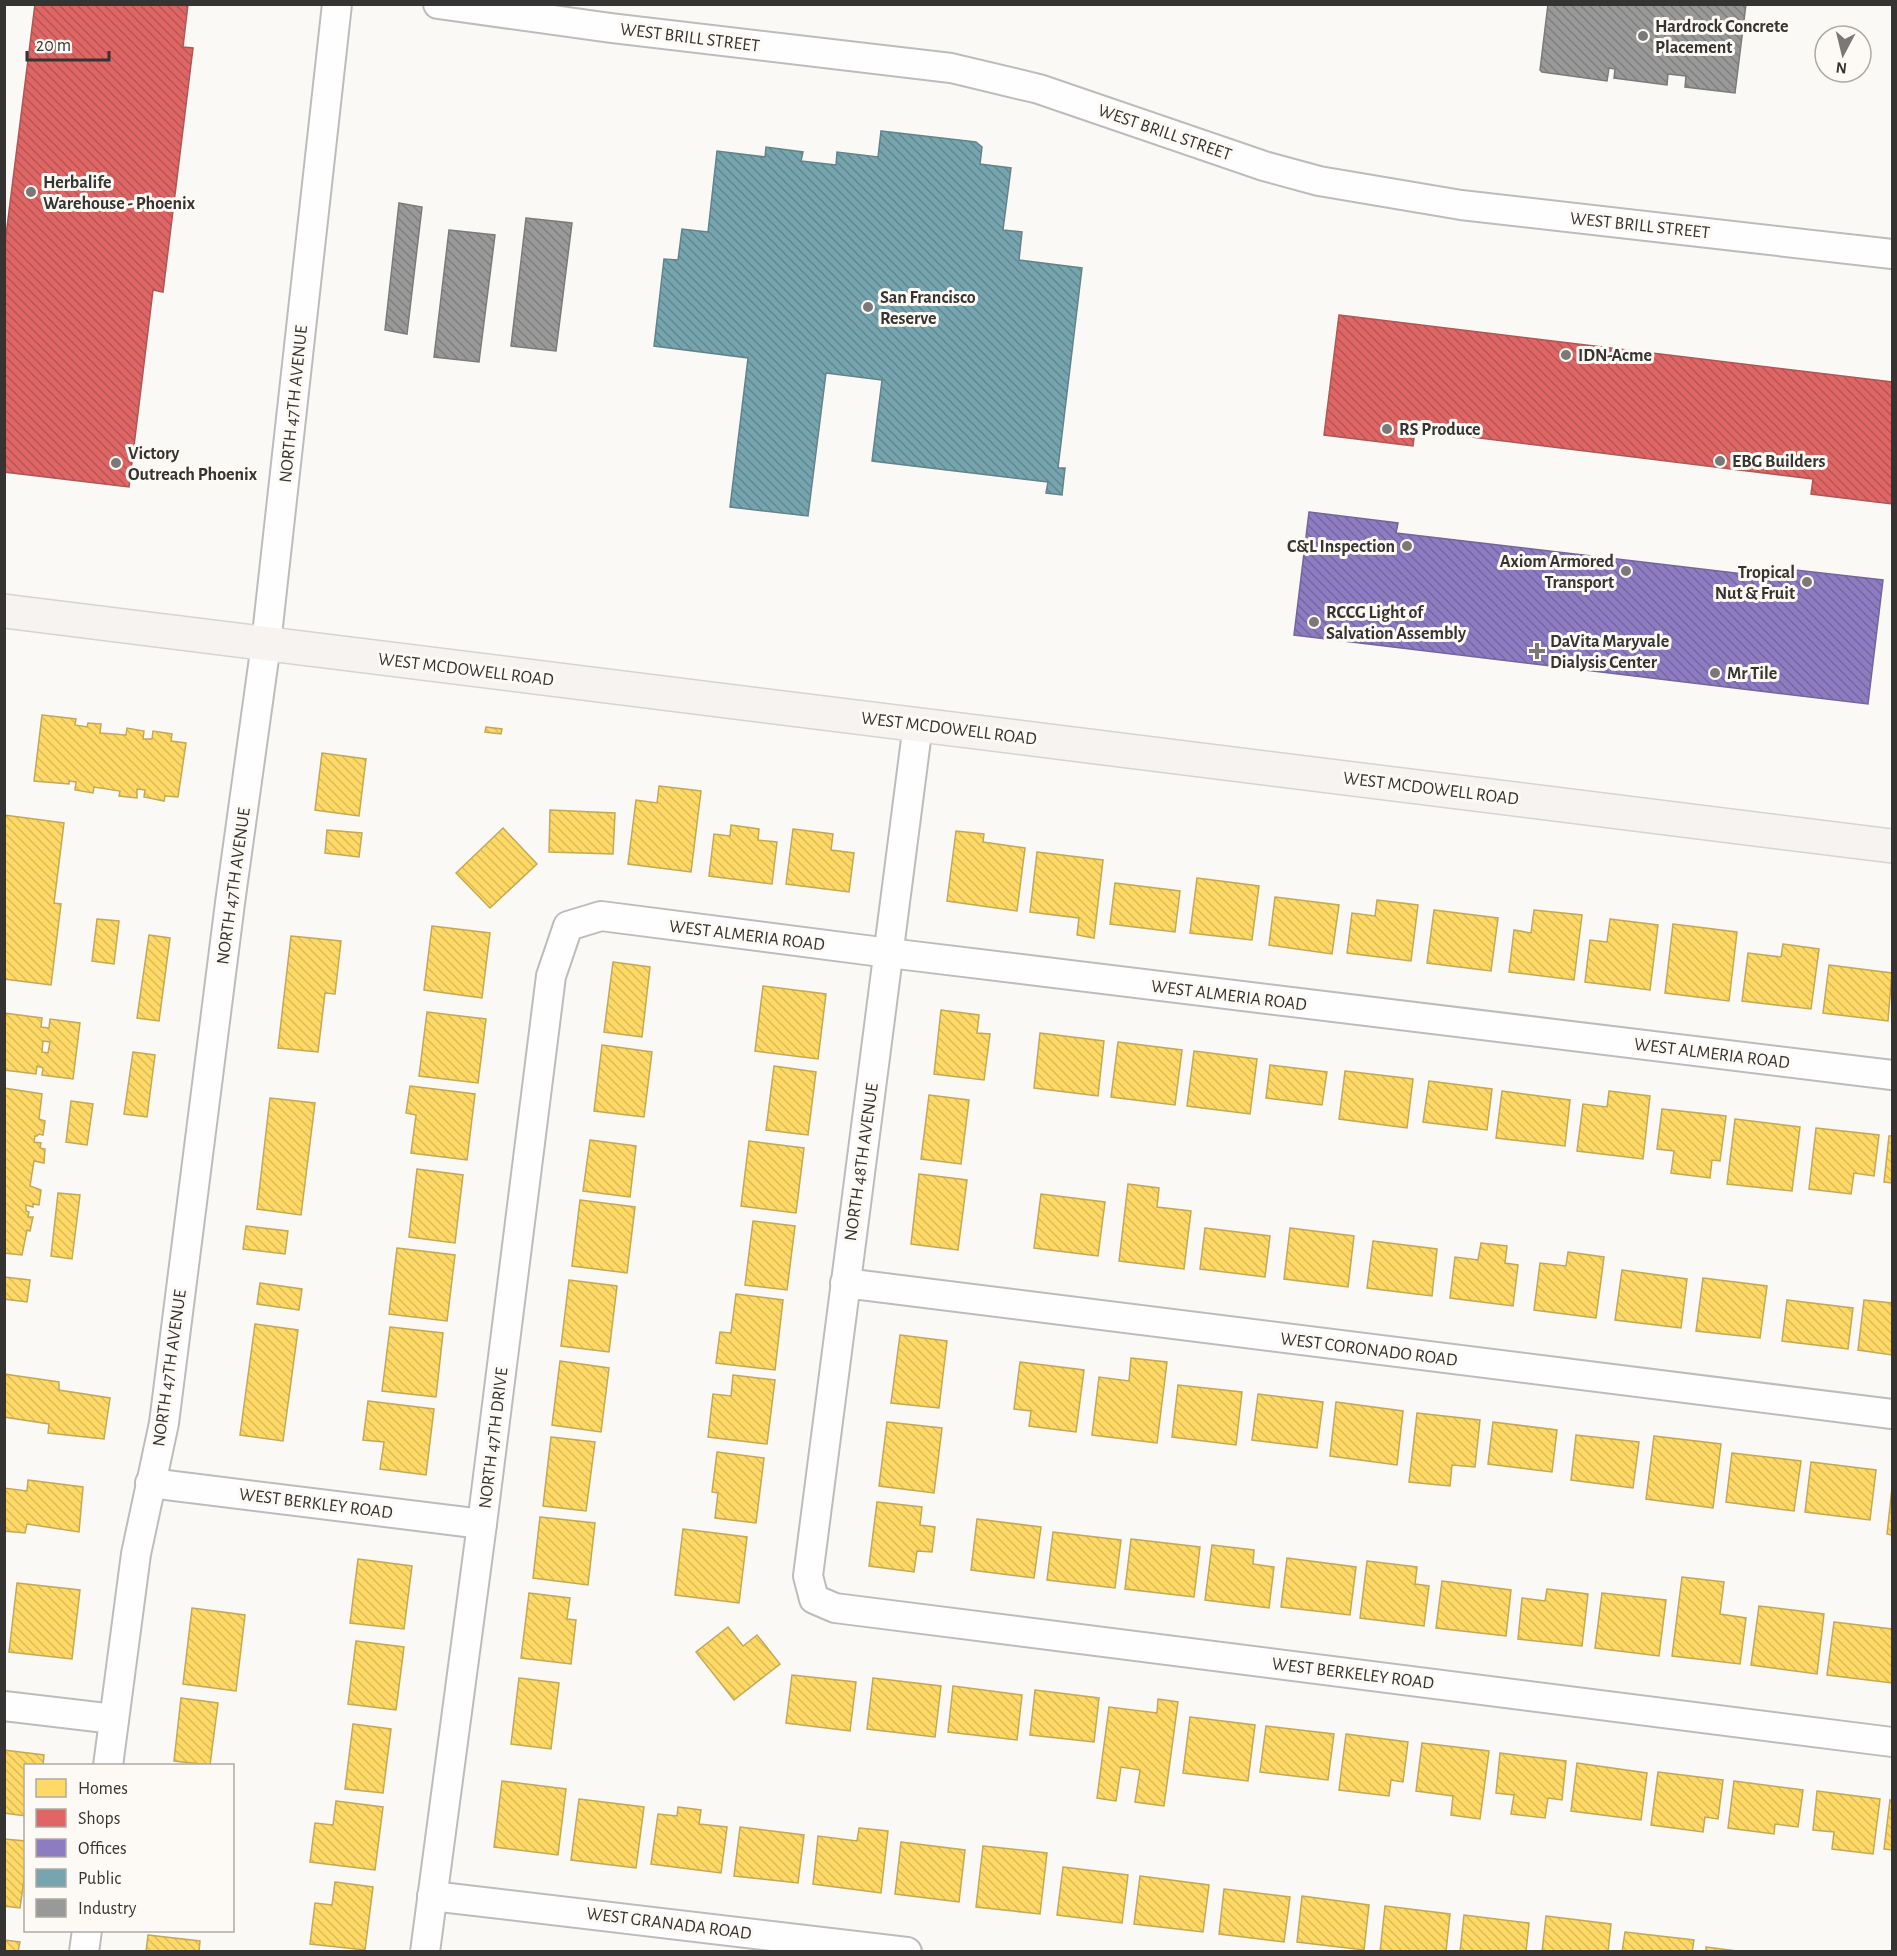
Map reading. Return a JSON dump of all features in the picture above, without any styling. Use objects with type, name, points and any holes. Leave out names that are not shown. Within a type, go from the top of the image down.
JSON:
[{"type":"main road","name":"WEST MCDOWELL ROAD","points":[[4,611],[1893,846]]},
{"type":"street","name":"NORTH 47TH AVENUE","points":[[108,1764],[136,1554],[164,1423],[230,903],[266,644],[337,4]]},
{"type":"street","name":"WEST BRILL STREET","points":[[438,4],[611,28],[951,68],[1039,89],[1264,166],[1318,182],[1480,207],[1893,254]]},
{"type":"street","name":"NORTH 48TH AVENUE","points":[[814,1599],[808,1576],[918,724]]},
{"type":"street","name":"WEST ALMERIA ROAD","points":[[568,926],[601,916],[1893,1075]]},
{"type":"street","name":"NORTH 47TH DRIVE","points":[[425,1952],[551,976],[568,926]]},
{"type":"street","name":"WEST CORONADO ROAD","points":[[845,1283],[1893,1414]]},
{"type":"street","name":"WEST BERKLEY ROAD","points":[[150,1483],[482,1524]]},
{"type":"street","name":"WEST BERKELEY ROAD","points":[[814,1599],[835,1608],[1893,1742]]},
{"type":"street","points":[[4,1706],[114,1719]]},
{"type":"street","name":"WEST GRANADA ROAD","points":[[432,1896],[758,1942],[907,1952]]},
{"type":"street","points":[[84,1952],[87,1932]]},
{"type":"building: Homes","points":[[42,715],[76,719],[75,725],[87,727],[88,723],[101,724],[100,733],[126,735],[127,728],[144,731],[143,739],[152,739],[153,731],[172,734],[171,741],[186,743],[178,797],[165,796],[164,801],[144,797],[145,790],[137,789],[137,798],[119,796],[120,791],[94,787],[93,793],[75,790],[76,782],[69,781],[69,784],[34,781]]},
{"type":"building: Homes","points":[[486,727],[502,729],[501,734],[485,732]]},
{"type":"building: Homes","points":[[322,753],[366,759],[359,816],[315,810]]},
{"type":"building: Homes","points":[[659,786],[701,791],[691,872],[628,864],[636,800],[657,803]]},
{"type":"building: Homes","points":[[550,810],[615,813],[613,854],[549,852]]},
{"type":"building: Homes","points":[[4,815],[64,823],[54,903],[61,904],[51,985],[4,979]]},
{"type":"building: Homes","points":[[731,825],[759,829],[758,840],[777,842],[772,884],[709,876],[714,834],[730,836]]},
{"type":"building: Homes","points":[[503,828],[537,864],[490,908],[456,873]]},
{"type":"building: Homes","points":[[793,829],[833,834],[831,850],[854,853],[849,892],[786,884]]},
{"type":"building: Homes","points":[[327,830],[362,833],[359,857],[325,853]]},
{"type":"building: Homes","points":[[956,831],[984,834],[983,842],[1025,848],[1017,911],[947,901]]},
{"type":"building: Homes","points":[[1037,852],[1103,860],[1094,938],[1077,935],[1079,918],[1030,912]]},
{"type":"building: Homes","points":[[1197,878],[1259,886],[1252,940],[1190,933]]},
{"type":"building: Homes","points":[[1115,883],[1180,891],[1175,932],[1110,924]]},
{"type":"building: Homes","points":[[1275,897],[1339,905],[1332,954],[1269,945]]},
{"type":"building: Homes","points":[[1377,900],[1418,905],[1411,961],[1347,953],[1352,913],[1375,916]]},
{"type":"building: Homes","points":[[1434,910],[1498,918],[1491,971],[1427,963]]},
{"type":"building: Homes","points":[[1534,910],[1582,915],[1574,980],[1509,972],[1514,930],[1531,933]]},
{"type":"building: Homes","points":[[97,919],[119,921],[114,964],[92,961]]},
{"type":"building: Homes","points":[[1610,919],[1658,925],[1650,990],[1585,982],[1590,940],[1607,942]]},
{"type":"building: Homes","points":[[1673,924],[1737,932],[1729,1001],[1665,993]]},
{"type":"building: Homes","points":[[432,926],[490,933],[482,998],[424,990]]},
{"type":"building: Homes","points":[[149,935],[170,938],[159,1021],[137,1018]]},
{"type":"building: Homes","points":[[291,936],[341,941],[335,994],[325,993],[318,1052],[278,1048]]},
{"type":"building: Homes","points":[[1783,944],[1819,949],[1811,1009],[1742,1001],[1748,953],[1781,957]]},
{"type":"building: Homes","points":[[613,962],[650,967],[642,1037],[604,1032]]},
{"type":"building: Homes","points":[[1829,965],[1892,973],[1888,1021],[1823,1013]]},
{"type":"building: Homes","points":[[763,986],[826,994],[818,1059],[755,1051]]},
{"type":"building: Homes","points":[[941,1010],[979,1015],[977,1033],[990,1034],[984,1080],[934,1074]]},
{"type":"building: Homes","points":[[427,1012],[486,1019],[478,1083],[419,1076]]},
{"type":"building: Homes","points":[[4,1013],[42,1018],[41,1027],[49,1028],[50,1019],[80,1023],[73,1079],[42,1075],[43,1068],[37,1066],[36,1074],[4,1070]],"holes":[[[43,1041],[50,1042],[48,1053],[42,1052]]]},
{"type":"building: Homes","points":[[1040,1033],[1104,1041],[1098,1096],[1034,1088]]},
{"type":"building: Homes","points":[[1118,1042],[1182,1050],[1175,1105],[1111,1097]]},
{"type":"building: Homes","points":[[602,1045],[652,1052],[644,1117],[594,1111]]},
{"type":"building: Homes","points":[[1194,1051],[1257,1059],[1250,1114],[1187,1106]]},
{"type":"building: Homes","points":[[133,1052],[155,1055],[147,1117],[124,1114]]},
{"type":"building: Homes","points":[[1270,1065],[1327,1072],[1322,1105],[1266,1098]]},
{"type":"building: Homes","points":[[774,1066],[816,1072],[808,1135],[766,1130]]},
{"type":"building: Homes","points":[[1345,1071],[1413,1079],[1407,1128],[1339,1119]]},
{"type":"building: Homes","points":[[1429,1081],[1492,1089],[1487,1130],[1423,1122]]},
{"type":"building: Homes","points":[[410,1086],[475,1094],[467,1160],[411,1153],[416,1115],[406,1113]]},
{"type":"building: Homes","points":[[4,1088],[42,1094],[39,1119],[45,1121],[43,1135],[35,1136],[34,1142],[41,1143],[40,1148],[45,1149],[44,1163],[34,1161],[30,1186],[41,1190],[39,1205],[33,1204],[33,1207],[26,1205],[26,1211],[29,1212],[28,1217],[33,1217],[30,1231],[27,1230],[22,1255],[4,1253]]},
{"type":"building: Homes","points":[[1502,1091],[1570,1100],[1565,1146],[1496,1138]]},
{"type":"building: Homes","points":[[1609,1091],[1650,1096],[1643,1159],[1577,1151],[1583,1104],[1607,1107]]},
{"type":"building: Homes","points":[[929,1095],[969,1100],[961,1164],[921,1159]]},
{"type":"building: Homes","points":[[270,1098],[315,1103],[301,1215],[257,1209]]},
{"type":"building: Homes","points":[[71,1101],[93,1104],[87,1145],[66,1142]]},
{"type":"building: Homes","points":[[1662,1109],[1726,1116],[1720,1161],[1712,1160],[1710,1178],[1671,1173],[1674,1151],[1657,1149]]},
{"type":"building: Homes","points":[[1735,1119],[1800,1127],[1792,1191],[1727,1184]]},
{"type":"building: Homes","points":[[1816,1128],[1879,1135],[1874,1176],[1854,1173],[1851,1194],[1809,1189]]},
{"type":"building: Homes","points":[[1889,1136],[1892,1136],[1892,1183],[1884,1182]]},
{"type":"building: Homes","points":[[590,1140],[636,1146],[630,1197],[583,1191]]},
{"type":"building: Homes","points":[[749,1141],[804,1148],[796,1213],[741,1206]]},
{"type":"building: Homes","points":[[417,1169],[463,1175],[455,1243],[409,1237]]},
{"type":"building: Homes","points":[[919,1174],[967,1180],[958,1250],[911,1244]]},
{"type":"building: Homes","points":[[1128,1184],[1159,1188],[1157,1207],[1191,1211],[1184,1269],[1119,1261]]},
{"type":"building: Homes","points":[[58,1193],[80,1195],[72,1259],[51,1256]]},
{"type":"building: Homes","points":[[1041,1194],[1105,1202],[1098,1256],[1034,1248]]},
{"type":"building: Homes","points":[[580,1200],[635,1207],[627,1273],[572,1266]]},
{"type":"building: Homes","points":[[753,1221],[795,1226],[787,1290],[745,1285]]},
{"type":"building: Homes","points":[[246,1226],[288,1231],[285,1254],[243,1249]]},
{"type":"building: Homes","points":[[1205,1228],[1270,1236],[1265,1277],[1200,1269]]},
{"type":"building: Homes","points":[[1290,1228],[1354,1236],[1348,1287],[1284,1279]]},
{"type":"building: Homes","points":[[1373,1241],[1437,1249],[1432,1296],[1367,1288]]},
{"type":"building: Homes","points":[[1481,1243],[1507,1246],[1505,1263],[1518,1265],[1513,1306],[1450,1298],[1455,1257],[1478,1260]]},
{"type":"building: Homes","points":[[397,1248],[455,1255],[447,1321],[389,1314]]},
{"type":"building: Homes","points":[[1568,1252],[1604,1257],[1596,1318],[1534,1310],[1540,1263],[1566,1266]]},
{"type":"building: Homes","points":[[1622,1270],[1687,1279],[1681,1328],[1615,1320]]},
{"type":"building: Homes","points":[[4,1277],[30,1280],[27,1302],[4,1299]]},
{"type":"building: Homes","points":[[1703,1278],[1767,1286],[1760,1338],[1696,1331]]},
{"type":"building: Homes","points":[[569,1280],[617,1286],[609,1352],[561,1346]]},
{"type":"building: Homes","points":[[260,1283],[302,1289],[299,1310],[257,1304]]},
{"type":"building: Homes","points":[[736,1294],[783,1300],[775,1370],[716,1363],[720,1332],[731,1333]]},
{"type":"building: Homes","points":[[1787,1300],[1853,1308],[1848,1349],[1782,1341]]},
{"type":"building: Homes","points":[[1864,1300],[1892,1303],[1892,1355],[1858,1350]]},
{"type":"building: Homes","points":[[255,1324],[298,1330],[283,1441],[240,1435]]},
{"type":"building: Homes","points":[[390,1327],[443,1333],[436,1397],[382,1391]]},
{"type":"building: Homes","points":[[900,1335],[947,1341],[939,1408],[891,1403]]},
{"type":"building: Homes","points":[[1131,1358],[1167,1362],[1157,1443],[1092,1435],[1099,1377],[1129,1381]]},
{"type":"building: Homes","points":[[560,1361],[609,1368],[601,1432],[552,1425]]},
{"type":"building: Homes","points":[[1020,1362],[1084,1370],[1076,1432],[1029,1426],[1031,1411],[1014,1409]]},
{"type":"building: Homes","points":[[4,1374],[59,1382],[59,1390],[110,1398],[104,1439],[48,1433],[49,1424],[4,1417]]},
{"type":"building: Homes","points":[[733,1375],[775,1380],[767,1444],[708,1437],[713,1394],[731,1396]]},
{"type":"building: Homes","points":[[1178,1385],[1242,1392],[1236,1445],[1172,1437]]},
{"type":"building: Homes","points":[[1258,1394],[1323,1402],[1317,1448],[1252,1440]]},
{"type":"building: Homes","points":[[368,1401],[434,1409],[426,1475],[380,1469],[384,1442],[363,1440]]},
{"type":"building: Homes","points":[[1336,1402],[1403,1411],[1397,1465],[1330,1456]]},
{"type":"building: Homes","points":[[1417,1413],[1480,1420],[1475,1467],[1452,1465],[1450,1486],[1409,1482]]},
{"type":"building: Homes","points":[[887,1422],[942,1428],[934,1493],[879,1486]]},
{"type":"building: Homes","points":[[1493,1422],[1557,1430],[1552,1472],[1488,1464]]},
{"type":"building: Homes","points":[[1576,1435],[1639,1442],[1633,1488],[1571,1480]]},
{"type":"building: Homes","points":[[1654,1436],[1721,1444],[1713,1508],[1646,1499]]},
{"type":"building: Homes","points":[[551,1437],[595,1442],[586,1511],[543,1506]]},
{"type":"building: Homes","points":[[717,1452],[764,1458],[756,1523],[715,1518],[718,1493],[712,1492]]},
{"type":"building: Homes","points":[[1732,1453],[1801,1461],[1794,1511],[1726,1502]]},
{"type":"building: Homes","points":[[1811,1462],[1876,1470],[1870,1520],[1805,1512]]},
{"type":"building: Homes","points":[[28,1480],[83,1487],[79,1532],[27,1524],[25,1533],[4,1531],[4,1488],[27,1491]]},
{"type":"building: Homes","points":[[1892,1488],[1892,1535],[1887,1534]]},
{"type":"building: Homes","points":[[877,1502],[922,1507],[920,1525],[935,1527],[932,1552],[917,1551],[914,1572],[869,1566]]},
{"type":"building: Homes","points":[[540,1517],[595,1523],[588,1585],[533,1578]]},
{"type":"building: Homes","points":[[977,1519],[1041,1527],[1034,1578],[971,1570]]},
{"type":"building: Homes","points":[[683,1529],[747,1537],[739,1603],[675,1595]]},
{"type":"building: Homes","points":[[1053,1532],[1121,1540],[1115,1588],[1047,1580]]},
{"type":"building: Homes","points":[[1131,1539],[1200,1547],[1194,1597],[1125,1589]]},
{"type":"building: Homes","points":[[1212,1545],[1254,1550],[1253,1564],[1274,1567],[1269,1608],[1205,1600]]},
{"type":"building: Homes","points":[[1287,1558],[1356,1567],[1350,1615],[1281,1607]]},
{"type":"building: Homes","points":[[358,1559],[412,1566],[404,1629],[350,1623]]},
{"type":"building: Homes","points":[[1367,1561],[1417,1567],[1415,1584],[1429,1586],[1424,1626],[1360,1618]]},
{"type":"building: Homes","points":[[1682,1577],[1724,1582],[1720,1614],[1746,1618],[1740,1664],[1672,1656]]},
{"type":"building: Homes","points":[[1442,1581],[1511,1590],[1506,1636],[1436,1628]]},
{"type":"building: Homes","points":[[17,1583],[80,1590],[72,1659],[9,1652]]},
{"type":"building: Homes","points":[[1547,1589],[1588,1594],[1582,1646],[1518,1639],[1522,1598],[1545,1601]]},
{"type":"building: Homes","points":[[529,1593],[570,1598],[567,1619],[576,1620],[571,1664],[521,1658]]},
{"type":"building: Homes","points":[[1602,1593],[1666,1600],[1659,1656],[1595,1648]]},
{"type":"building: Homes","points":[[1759,1606],[1824,1614],[1817,1674],[1751,1665]]},
{"type":"building: Homes","points":[[192,1608],[245,1615],[236,1691],[183,1684]]},
{"type":"building: Homes","points":[[1834,1622],[1892,1629],[1892,1683],[1827,1675]]},
{"type":"building: Homes","points":[[728,1627],[743,1646],[757,1635],[780,1664],[734,1700],[696,1652]]},
{"type":"building: Homes","points":[[356,1641],[404,1647],[396,1710],[348,1704]]},
{"type":"building: Homes","points":[[792,1675],[856,1682],[850,1731],[786,1723]]},
{"type":"building: Homes","points":[[519,1678],[559,1683],[551,1749],[511,1744]]},
{"type":"building: Homes","points":[[873,1678],[941,1686],[935,1737],[867,1729]]},
{"type":"building: Homes","points":[[953,1686],[1022,1695],[1017,1740],[948,1732]]},
{"type":"building: Homes","points":[[1035,1690],[1099,1698],[1094,1742],[1030,1735]]},
{"type":"building: Homes","points":[[181,1698],[218,1703],[210,1764],[174,1761]]},
{"type":"building: Homes","points":[[1158,1699],[1178,1702],[1164,1806],[1135,1802],[1140,1770],[1121,1767],[1116,1801],[1097,1798],[1109,1707],[1157,1713]]},
{"type":"building: Homes","points":[[1190,1717],[1255,1725],[1248,1781],[1183,1773]]},
{"type":"building: Homes","points":[[353,1724],[391,1729],[383,1793],[345,1789]]},
{"type":"building: Homes","points":[[1266,1726],[1334,1734],[1328,1780],[1260,1772]]},
{"type":"building: Homes","points":[[1346,1734],[1408,1742],[1403,1782],[1391,1780],[1389,1796],[1339,1790]]},
{"type":"building: Homes","points":[[1422,1743],[1489,1751],[1480,1819],[1451,1815],[1453,1796],[1416,1791]]},
{"type":"building: Homes","points":[[4,1750],[44,1755],[43,1764],[24,1764],[24,1816],[4,1813]]},
{"type":"building: Homes","points":[[1500,1753],[1566,1761],[1562,1800],[1548,1798],[1545,1818],[1511,1814],[1514,1795],[1496,1793]]},
{"type":"building: Homes","points":[[1577,1763],[1647,1773],[1641,1820],[1571,1811]]},
{"type":"building: Homes","points":[[1658,1772],[1723,1780],[1718,1819],[1705,1817],[1703,1832],[1651,1825]]},
{"type":"building: Homes","points":[[502,1781],[566,1789],[558,1855],[494,1847]]},
{"type":"building: Homes","points":[[1734,1781],[1803,1790],[1798,1827],[1775,1824],[1774,1834],[1728,1828]]},
{"type":"building: Homes","points":[[1817,1791],[1880,1799],[1873,1854],[1832,1849],[1834,1832],[1813,1830]]},
{"type":"building: Homes","points":[[579,1799],[644,1807],[636,1868],[571,1860]]},
{"type":"building: Homes","points":[[1890,1800],[1892,1801],[1892,1850],[1884,1849]]},
{"type":"building: Homes","points":[[336,1801],[383,1807],[375,1870],[310,1862],[315,1823],[333,1825]]},
{"type":"building: Homes","points":[[678,1807],[701,1810],[699,1824],[727,1827],[721,1873],[651,1864],[658,1814],[677,1816]]},
{"type":"building: Homes","points":[[740,1827],[804,1835],[798,1883],[734,1876]]},
{"type":"building: Homes","points":[[859,1828],[888,1831],[881,1893],[813,1884],[818,1836],[857,1841]]},
{"type":"building: Homes","points":[[4,1839],[24,1841],[24,1879],[20,1908],[4,1906]]},
{"type":"building: Homes","points":[[901,1842],[965,1850],[959,1902],[895,1894]]},
{"type":"building: Homes","points":[[983,1846],[1047,1853],[1040,1914],[976,1907]]},
{"type":"building: Homes","points":[[1063,1867],[1128,1875],[1122,1923],[1057,1915]]},
{"type":"building: Homes","points":[[1140,1876],[1209,1885],[1203,1932],[1134,1924]]},
{"type":"building: Homes","points":[[335,1882],[373,1887],[365,1950],[310,1944],[315,1903],[332,1905]]},
{"type":"building: Homes","points":[[1224,1889],[1290,1897],[1284,1942],[1219,1934]]},
{"type":"building: Homes","points":[[1302,1896],[1369,1905],[1364,1950],[1297,1942]]},
{"type":"building: Homes","points":[[1385,1906],[1450,1914],[1446,1952],[1380,1952]]},
{"type":"building: Homes","points":[[1464,1915],[1529,1923],[1526,1952],[1460,1952]]},
{"type":"building: Homes","points":[[1546,1916],[1611,1924],[1608,1952],[1542,1952]]},
{"type":"building: Homes","points":[[1625,1932],[1694,1940],[1692,1952],[1622,1952]]},
{"type":"building: Homes","points":[[148,1935],[200,1941],[199,1952],[146,1952]]},
{"type":"building: Homes","points":[[4,1940],[20,1942],[18,1952],[4,1952]]},
{"type":"building: Homes","points":[[1706,1947],[1745,1952],[1706,1952]]},
{"type":"building: Shops","points":[[35,4],[188,4],[183,47],[193,48],[163,292],[153,290],[129,487],[4,472],[4,251]]},
{"type":"building: Shops","points":[[1339,315],[1892,382],[1892,504],[1811,494],[1813,479],[1415,430],[1413,446],[1324,435]]},
{"type":"building: Offices","points":[[1309,512],[1398,523],[1396,533],[1794,580],[1796,570],[1883,580],[1868,704],[1294,635]]},
{"type":"building: Public","name":"San Francisco Reserve","points":[[881,131],[976,142],[982,147],[980,164],[1011,168],[1003,230],[1022,232],[1019,260],[1082,268],[1058,468],[1065,468],[1062,495],[1046,493],[1048,482],[872,461],[882,380],[826,373],[808,516],[730,507],[748,358],[654,346],[664,259],[678,260],[682,229],[708,232],[717,151],[765,157],[766,147],[803,152],[801,161],[836,165],[837,152],[878,157]]},
{"type":"building: Industry","name":"Hardrock Concrete Placement","points":[[1548,4],[1746,4],[1735,93],[1685,87],[1686,76],[1668,74],[1667,85],[1614,78],[1615,69],[1609,68],[1607,81],[1542,72],[1540,70]]},
{"type":"building: Industry","points":[[399,203],[422,207],[407,334],[385,330]]},
{"type":"building: Industry","points":[[526,218],[572,223],[556,351],[511,346]]},
{"type":"building: Industry","points":[[449,230],[495,235],[479,362],[434,357]]},
{"type":"place","name":"Hardrock Concrete Placement","points":[[1643,36]]},
{"type":"place","name":"Herbalife Warehouse - Phoenix","points":[[31,192]]},
{"type":"place","name":"San Francisco Reserve","points":[[868,307]]},
{"type":"place","name":"IDN-Acme","points":[[1566,355]]},
{"type":"place","name":"RS Produce","points":[[1387,429]]},
{"type":"place","name":"EBG Builders","points":[[1720,461]]},
{"type":"place","name":"Victory Outreach Phoenix","points":[[116,463]]},
{"type":"place","name":"C&L Inspection","points":[[1407,546]]},
{"type":"place","name":"Axiom Armored Transport","points":[[1626,571]]},
{"type":"place","name":"Tropical Nut & Fruit","points":[[1807,582]]},
{"type":"place","name":"RCCG Light of Salvation Assembly","points":[[1314,622]]},
{"type":"place","name":"DaVita Maryvale Dialysis Center","points":[[1537,651]]},
{"type":"place","name":"Mr Tile","points":[[1715,673]]}]
